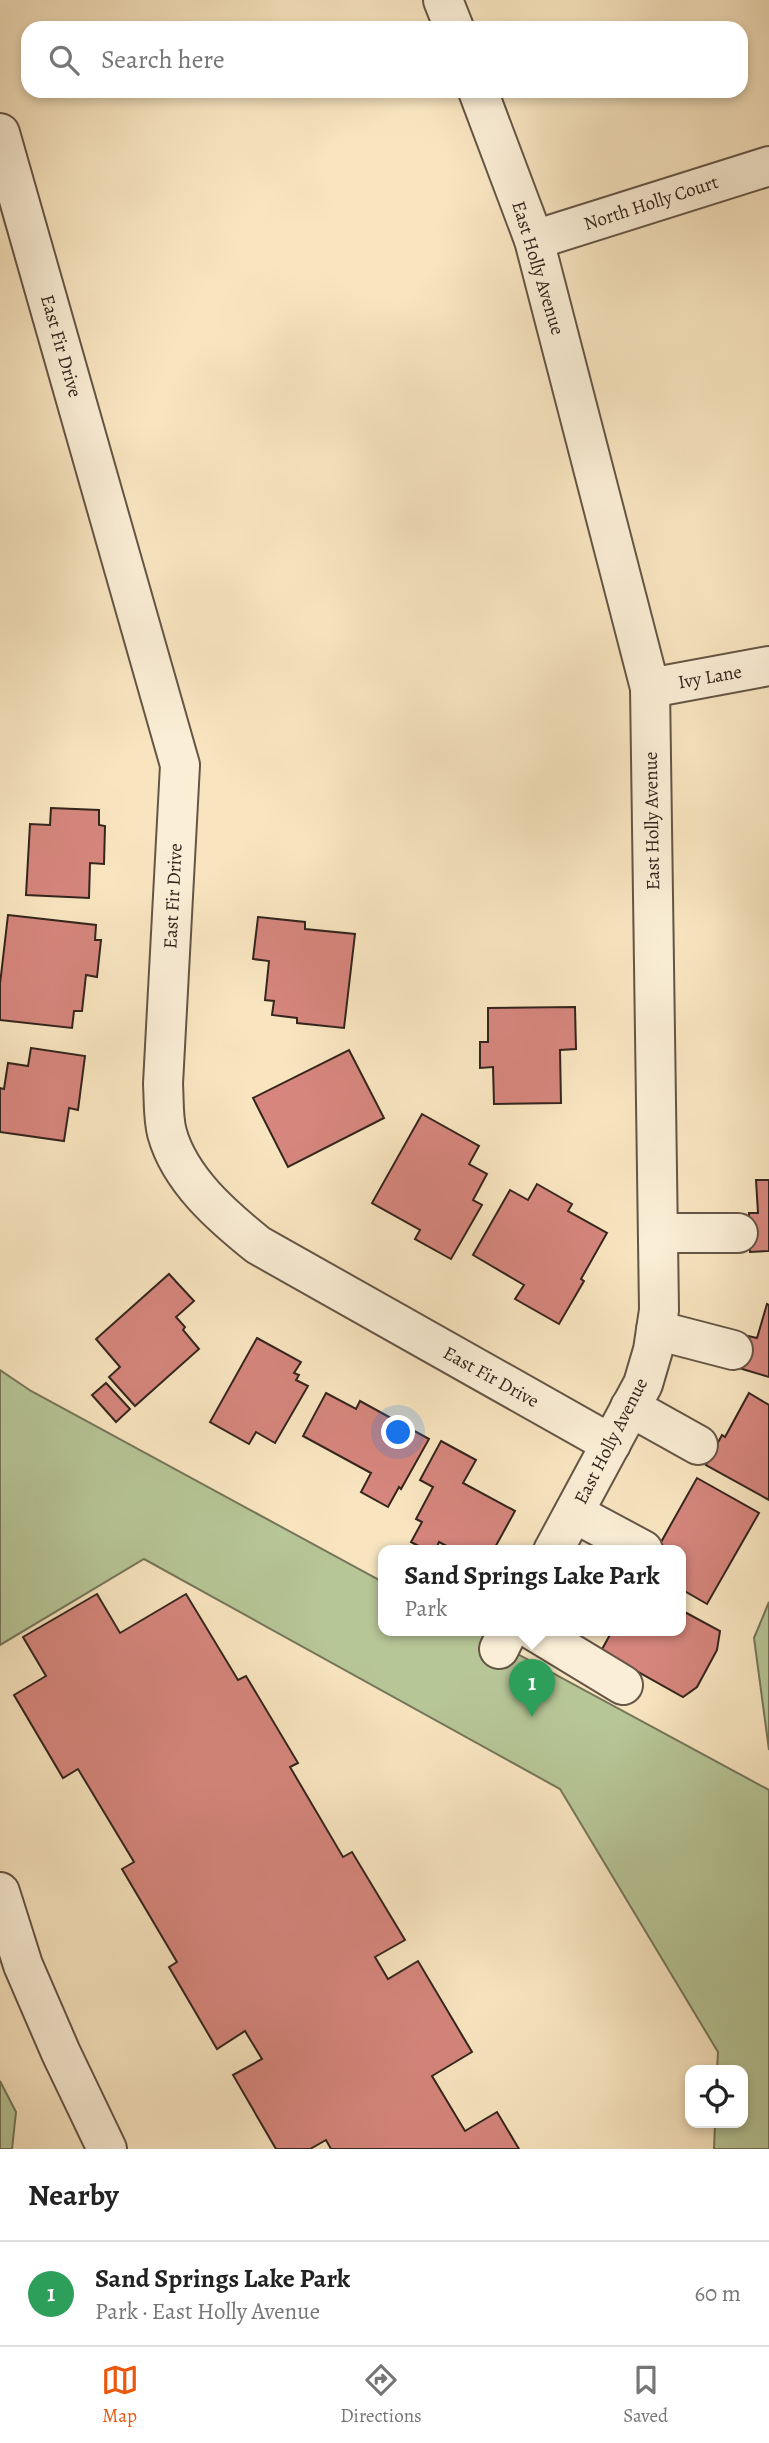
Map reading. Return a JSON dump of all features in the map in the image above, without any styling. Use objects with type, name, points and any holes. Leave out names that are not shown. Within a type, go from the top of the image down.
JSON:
[{"type":"street","points":[[443,0],[451,21]]},
{"type":"street","name":"East Holly Avenue","points":[[481,98],[534,240],[650,688],[659,1310],[653,1350],[643,1384],[556,1545]]},
{"type":"street","name":"East Fir Drive","points":[[0,133],[180,765],[163,1084],[167,1133],[186,1173],[223,1217],[258,1245],[611,1444]]},
{"type":"street","name":"North Holly Court","points":[[534,240],[769,166]]},
{"type":"street","name":"Ivy Lane","points":[[650,688],[769,666]]},
{"type":"street","points":[[659,1233],[738,1233]]},
{"type":"street","points":[[656,1330],[733,1350]]},
{"type":"street","points":[[630,1407],[698,1445]]},
{"type":"street","points":[[574,1513],[634,1545]]},
{"type":"street","points":[[542,1636],[623,1685]]},
{"type":"street","points":[[0,1892],[23,1965],[106,2148]]},
{"type":"green space","points":[[0,1370],[31,1391],[378,1579],[378,1636],[484,1636],[769,1790],[769,2149],[714,2149],[715,2128],[748,2128],[748,2065],[717,2065],[718,2052],[560,1789],[144,1559],[0,1645]]},
{"type":"green space","points":[[769,1602],[769,1750],[754,1638]]},
{"type":"green space","points":[[0,2081],[16,2112],[12,2149],[0,2149]]},
{"type":"building","points":[[51,808],[99,810],[99,825],[105,826],[104,864],[90,863],[89,898],[26,895],[30,824],[50,825]]},
{"type":"building","points":[[8,915],[96,925],[95,940],[101,940],[97,977],[86,975],[82,1011],[74,1011],[72,1028],[0,1020],[0,984]]},
{"type":"building","points":[[258,917],[305,922],[305,929],[355,934],[344,1028],[297,1023],[297,1018],[272,1015],[274,1001],[265,1000],[269,961],[253,959]]},
{"type":"building","points":[[575,1007],[576,1049],[560,1050],[561,1103],[494,1104],[493,1067],[480,1068],[480,1042],[488,1042],[488,1008]]},
{"type":"building","points":[[31,1048],[85,1056],[78,1110],[69,1108],[64,1141],[0,1132],[0,1088],[4,1089],[8,1063],[28,1066]]},
{"type":"building","points":[[349,1050],[384,1118],[288,1167],[253,1098]]},
{"type":"building","points":[[422,1114],[479,1146],[469,1164],[487,1174],[473,1200],[482,1205],[451,1259],[415,1239],[420,1230],[372,1203]]},
{"type":"building","points":[[756,1180],[769,1180],[769,1251],[750,1252],[749,1213],[758,1213]]},
{"type":"building","points":[[537,1184],[572,1204],[568,1211],[607,1233],[559,1324],[515,1299],[524,1285],[473,1255],[510,1190],[528,1200]]},
{"type":"building","points":[[169,1274],[194,1301],[176,1317],[199,1349],[135,1406],[109,1377],[120,1367],[96,1339]]},
{"type":"building","points":[[767,1304],[769,1377],[739,1368],[748,1336],[757,1338]]},
{"type":"building","points":[[257,1338],[301,1362],[294,1373],[299,1375],[296,1380],[308,1386],[275,1443],[256,1432],[249,1444],[210,1422]]},
{"type":"building","points":[[106,1383],[130,1409],[116,1422],[92,1395]]},
{"type":"building","points":[[326,1393],[356,1409],[360,1401],[429,1439],[388,1507],[361,1492],[371,1473],[303,1436]]},
{"type":"building","points":[[749,1393],[769,1405],[769,1500],[706,1465]]},
{"type":"building","points":[[441,1441],[476,1460],[463,1483],[515,1511],[496,1545],[445,1545],[439,1542],[438,1545],[417,1545],[411,1542],[422,1522],[416,1519],[433,1487],[420,1480]]},
{"type":"building","points":[[697,1478],[759,1513],[707,1604],[686,1592],[686,1545],[659,1545]]},
{"type":"building","points":[[97,1594],[120,1633],[186,1594],[238,1680],[246,1676],[298,1763],[290,1767],[343,1857],[352,1852],[405,1940],[375,1957],[388,1979],[418,1961],[472,2052],[432,2076],[465,2131],[497,2112],[519,2149],[331,2149],[326,2140],[310,2149],[276,2149],[233,2075],[262,2059],[245,2031],[217,2049],[169,1967],[177,1962],[122,1869],[134,1862],[78,1769],[63,1778],[14,1695],[46,1676],[23,1637]]},
{"type":"building","points":[[686,1613],[720,1631],[717,1650],[697,1687],[683,1697],[601,1651],[609,1636],[686,1636]]},
{"type":"place","name":"Sand Springs Lake Park","points":[[532,1717]]}]
